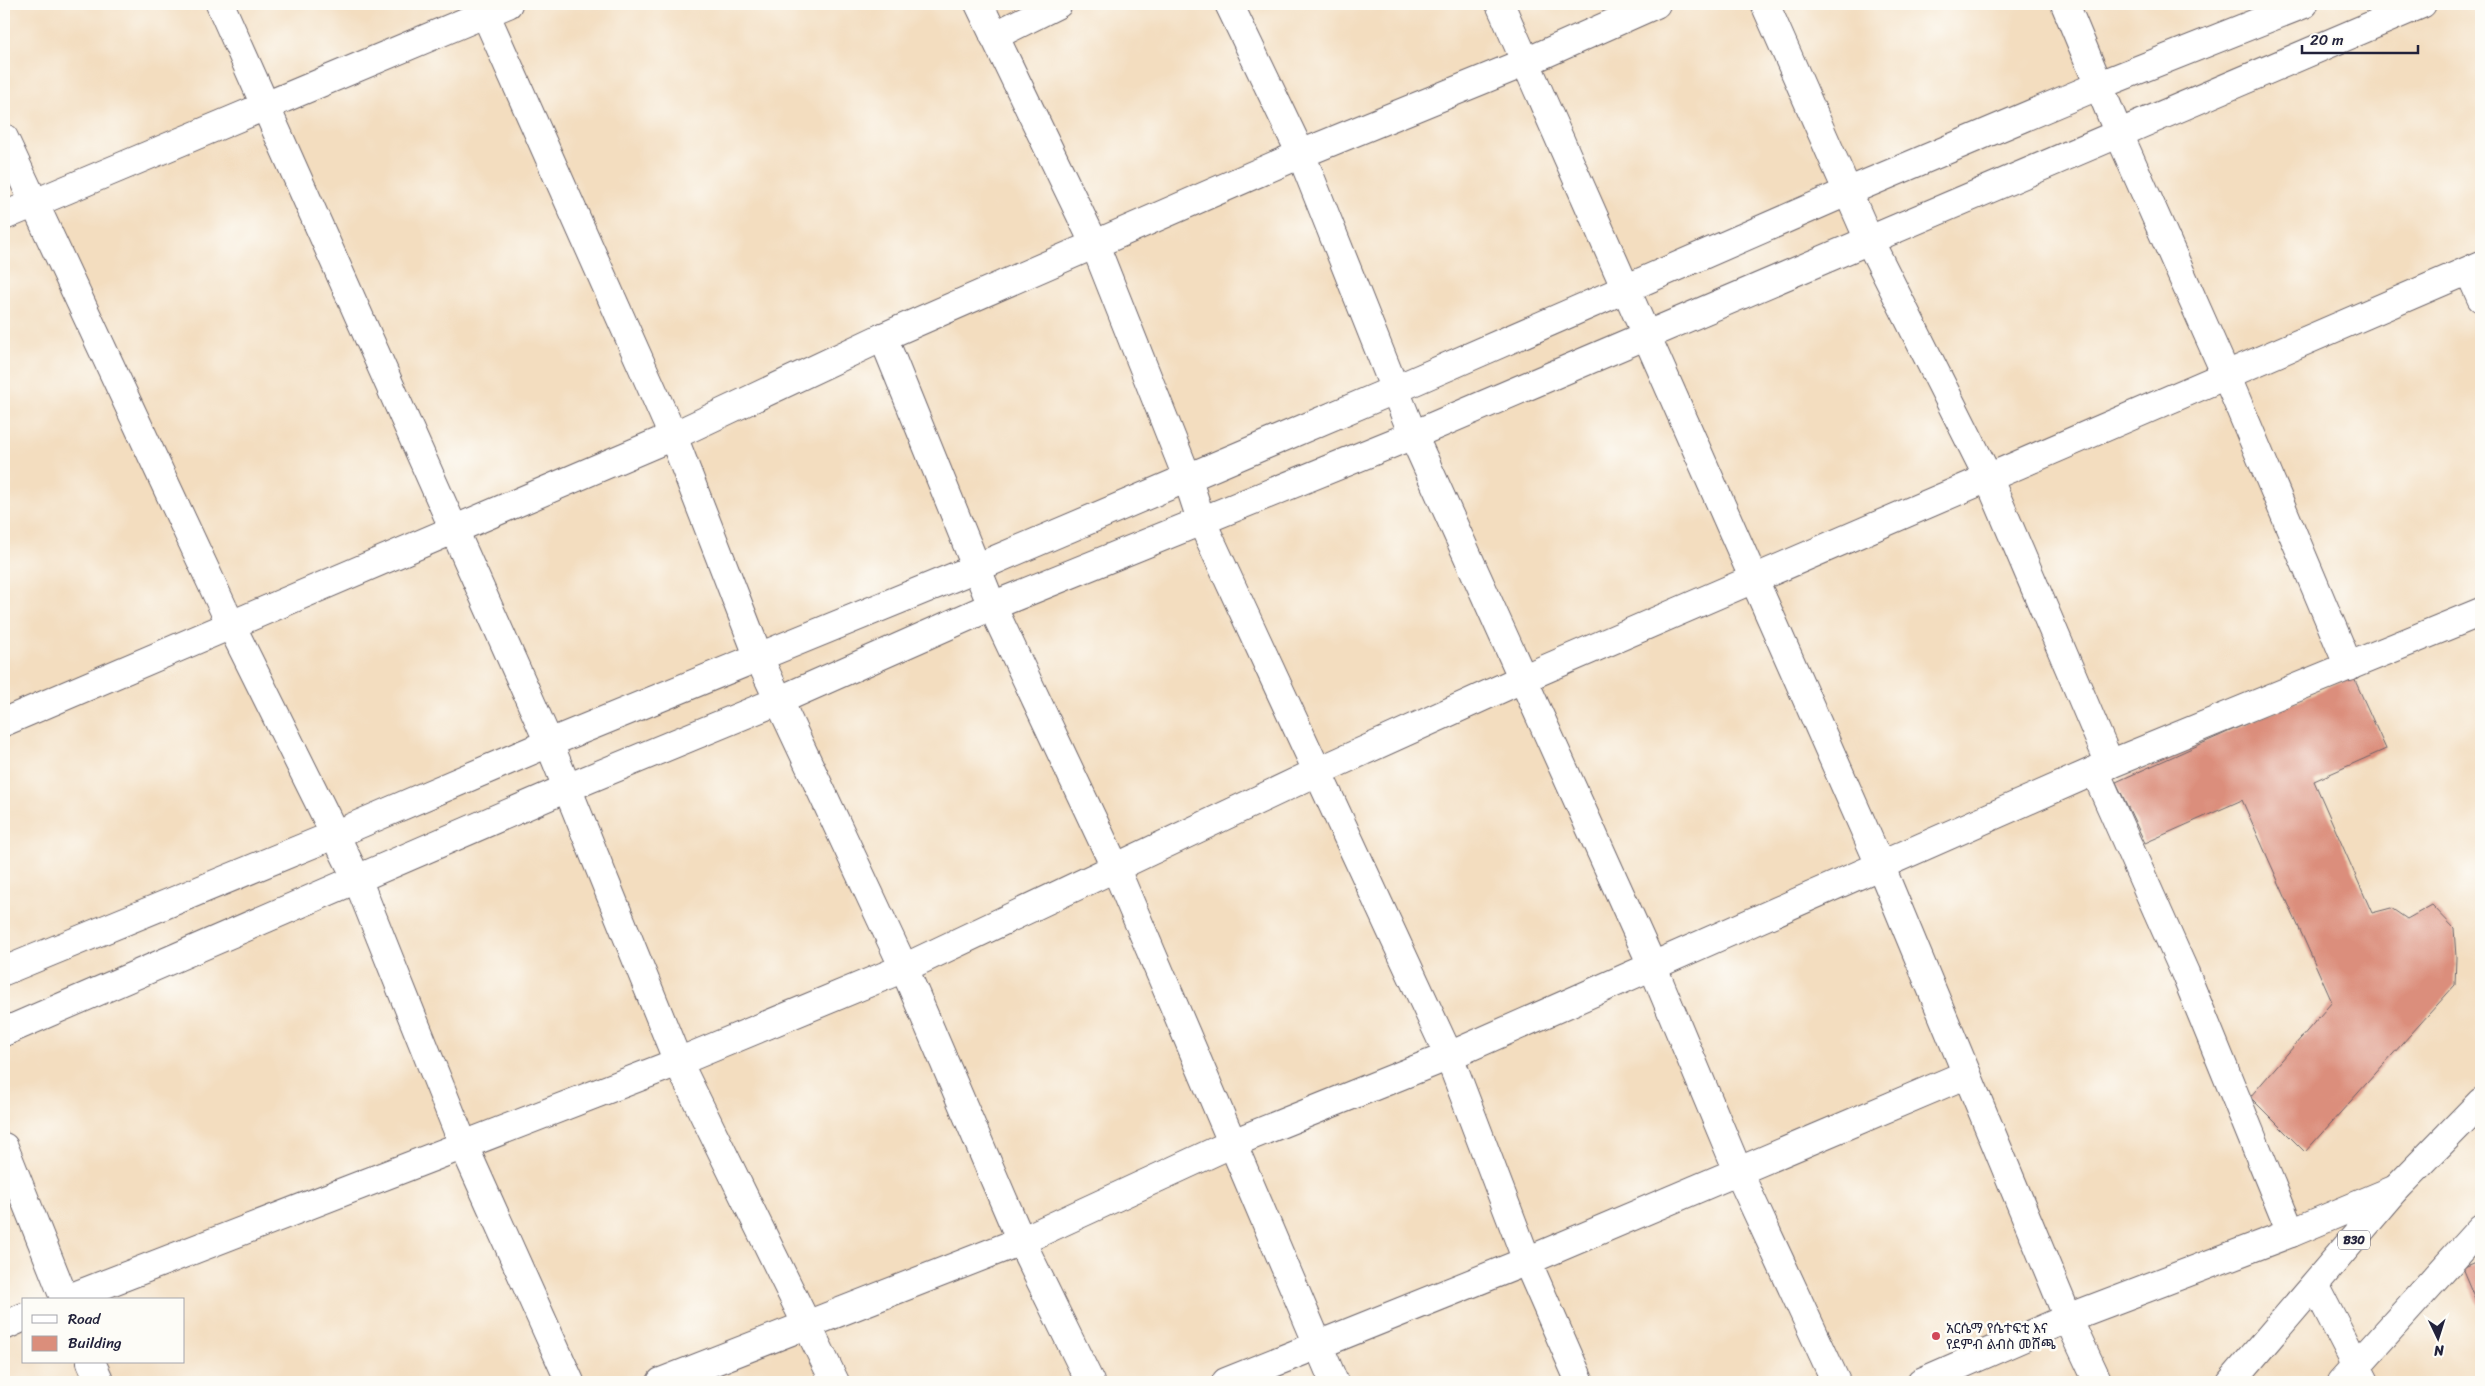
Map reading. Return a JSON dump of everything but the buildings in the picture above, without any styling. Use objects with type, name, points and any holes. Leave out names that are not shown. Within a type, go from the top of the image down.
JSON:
[{"type":"main road","points":[[220,4],[549,743],[678,1062],[835,1382]]},
{"type":"main road","points":[[979,4],[1095,245],[1187,477],[1200,520],[1449,1056],[1527,1261],[1580,1382]]},
{"type":"main road","points":[[994,36],[1058,4]]},
{"type":"main road","points":[[1228,4],[1301,154],[1413,435],[1652,965],[1738,1171],[1836,1382]]},
{"type":"main road","points":[[1500,4],[1881,867],[2068,1318],[2098,1382]]},
{"type":"main road","points":[[4,722],[673,436],[884,337],[1301,154],[1526,62],[1656,4]]},
{"type":"main road","points":[[1765,4],[1869,240],[1988,477],[2102,767],[2291,1233]]},
{"type":"main road","points":[[2065,4],[2119,134],[2226,374],[2349,667]]},
{"type":"main road","points":[[4,972],[334,835],[549,743],[976,568],[1394,390],[1847,192],[2100,85],[2304,4]]},
{"type":"main road","points":[[4,1032],[358,881],[567,788],[780,700],[992,606],[1413,435],[2422,4]]},
{"type":"main road","points":[[4,216],[266,106],[491,7],[673,436],[759,658],[904,968],[1021,1241],[1090,1382]]},
{"type":"main road","points":[[4,138],[231,625],[358,881],[463,1144],[570,1382]]},
{"type":"main road","points":[[70,1298],[678,1062],[904,968],[1318,772],[1522,680],[2226,374],[2475,268],[2481,298]]},
{"type":"main road","points":[[884,337],[992,606],[1115,867],[1334,1382]]},
{"type":"main road","points":[[660,1382],[809,1326],[1021,1241],[1233,1143],[1449,1056],[1652,965],[1881,867],[2102,767],[2481,612]]},
{"type":"main road","points":[[1226,1382],[1320,1346],[1527,1261],[1967,1074]]},
{"type":"main road","name":"B30","points":[[2231,1382],[2396,1189],[2481,1102]]},
{"type":"main road","points":[[4,1147],[64,1298]]},
{"type":"main road","points":[[1921,1382],[2068,1318],[2291,1233],[2396,1189]]},
{"type":"main road","points":[[2315,1286],[2354,1377],[2481,1228]]},
{"type":"main road","points":[[4,1326],[22,1318]]},
{"type":"main road","points":[[93,1364],[100,1382]]},
{"type":"place","name":"አርሴማ የሴተፍቲ እና የደምብ ልብስ መሸጫ","points":[[1936,1336]]}]
